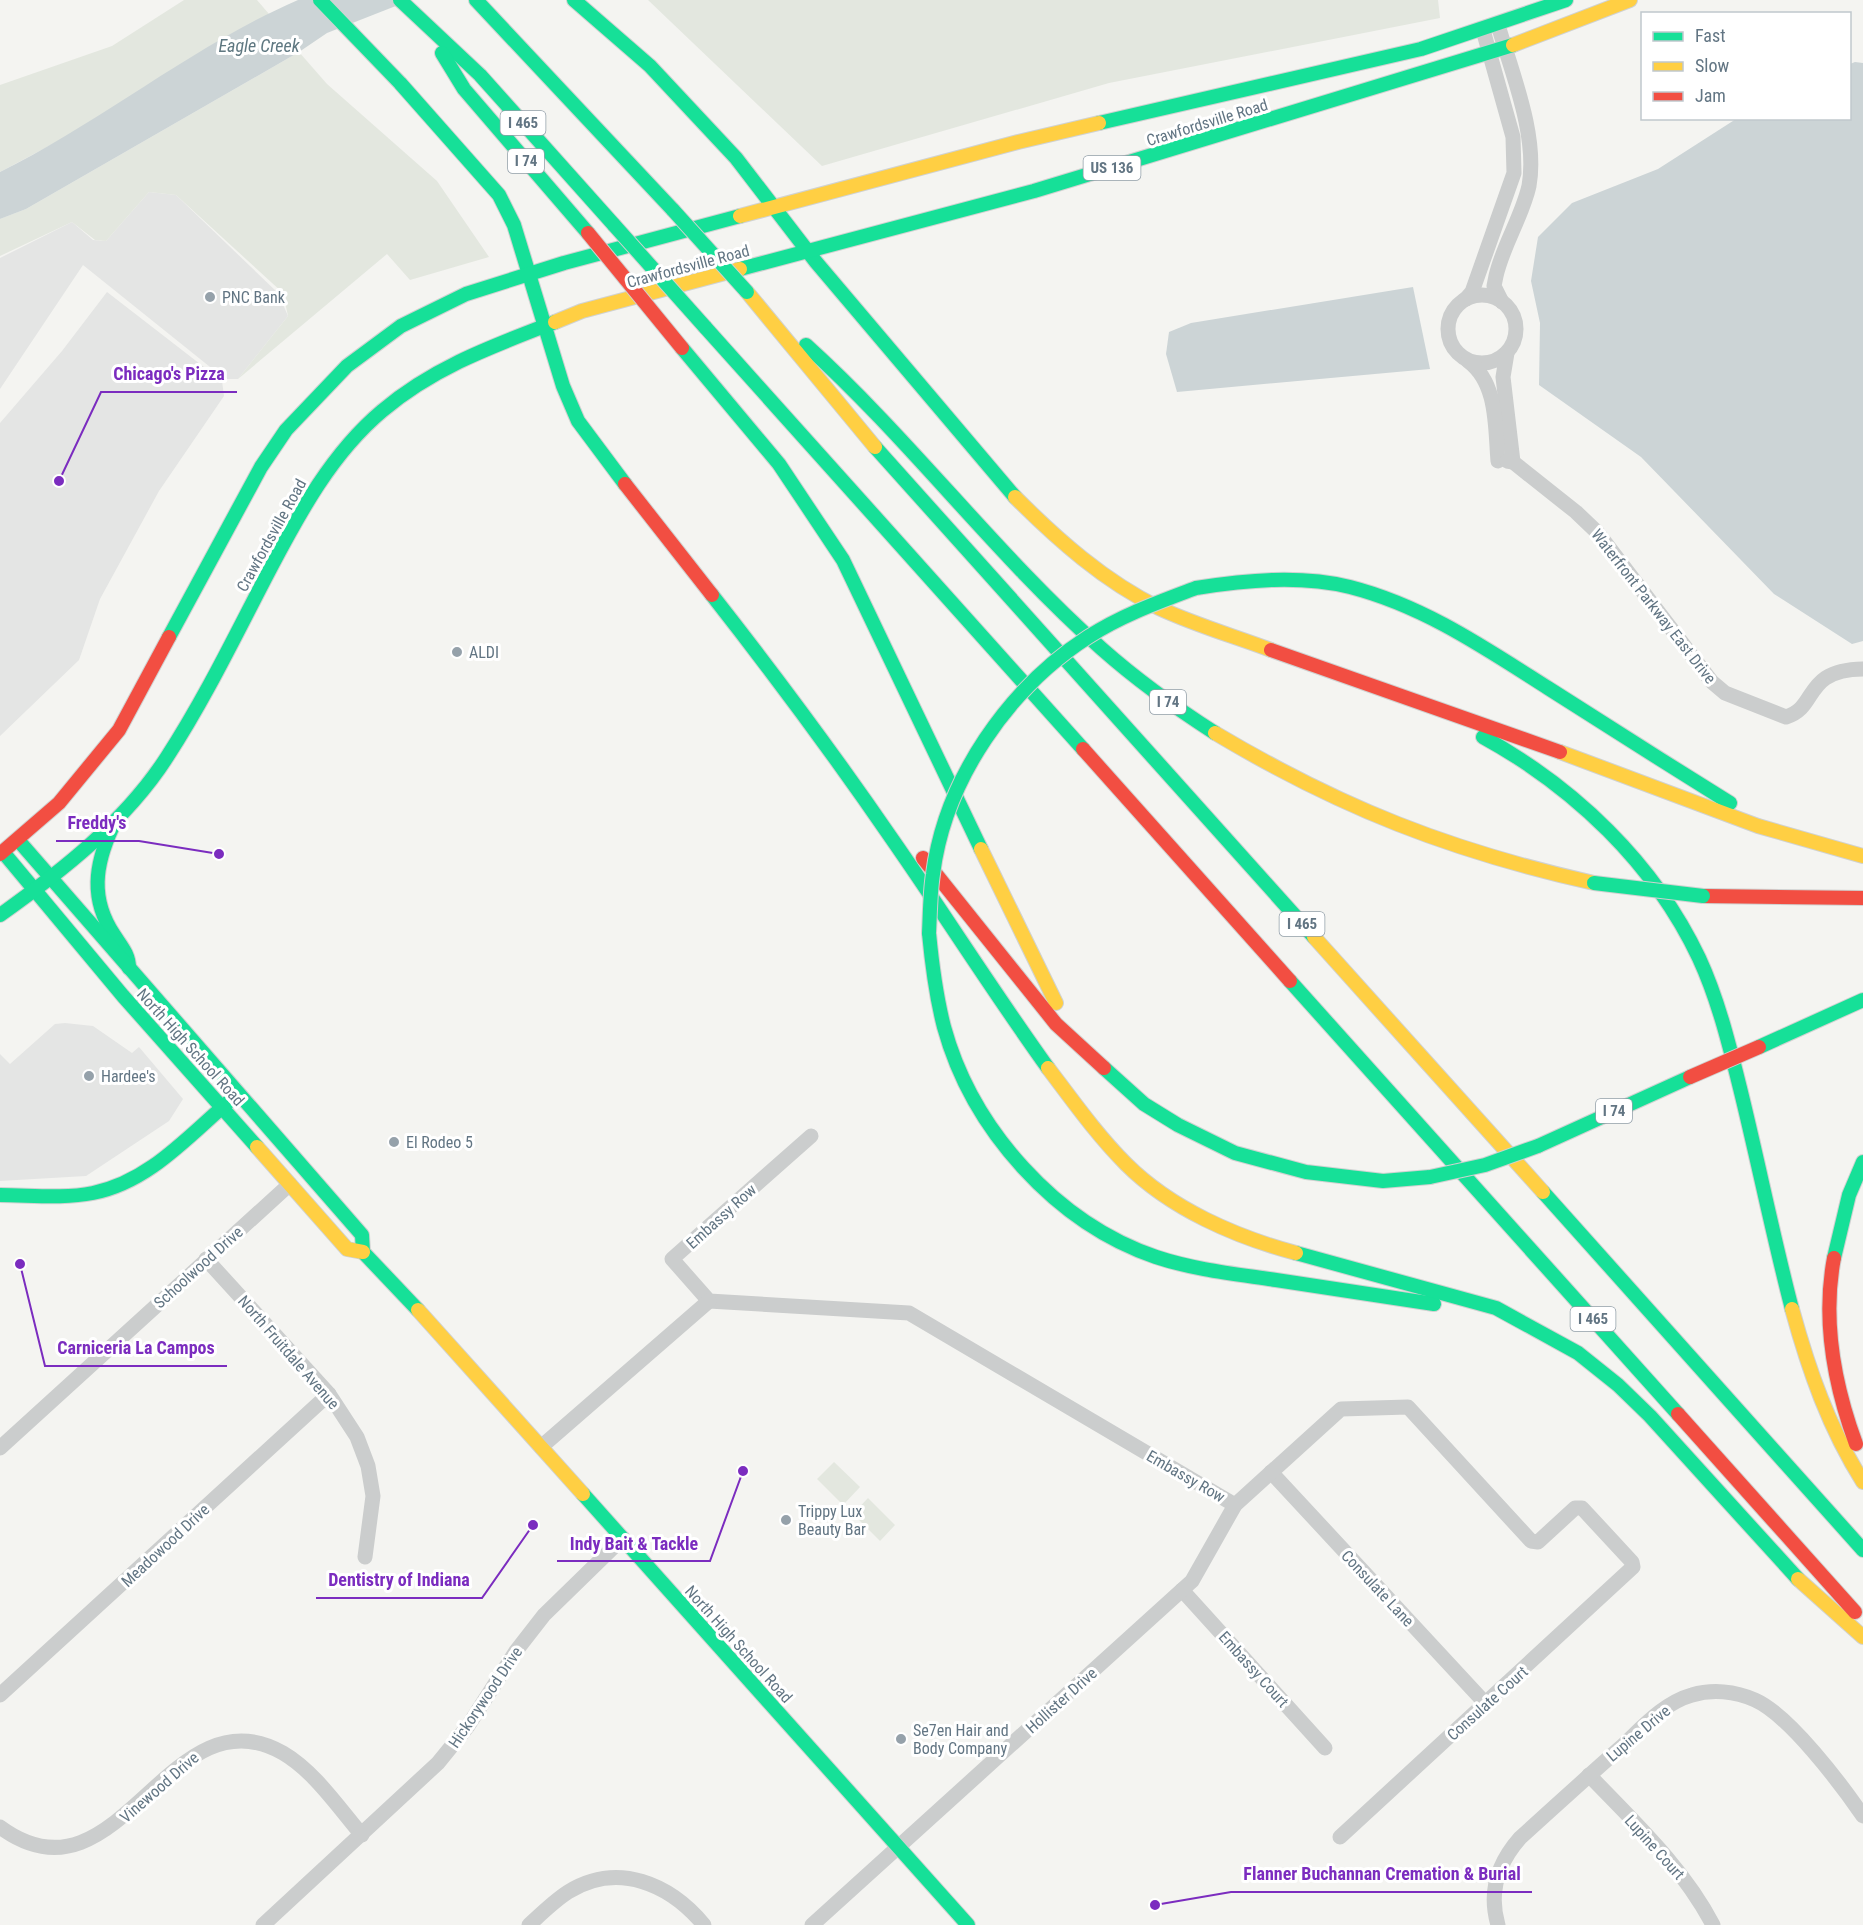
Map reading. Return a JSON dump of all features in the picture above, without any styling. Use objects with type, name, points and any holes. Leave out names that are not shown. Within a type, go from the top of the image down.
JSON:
[{"type":"main road","points":[[320,0],[400,83],[499,195],[511,217],[563,386],[578,421],[592,443],[757,652],[892,839],[993,991],[1090,1125],[1128,1166],[1168,1197],[1228,1231],[1281,1250],[1496,1308],[1578,1353],[1618,1385],[1804,1585],[1863,1636]]},
{"type":"main road","name":"I 465","points":[[400,0],[426,27],[480,75],[1863,1620]]},
{"type":"main road","name":"I 465","points":[[476,0],[747,292],[877,449],[1863,1550]]},
{"type":"main road","points":[[574,0],[650,66],[742,166],[807,251],[999,481],[1035,518],[1082,559],[1119,585],[1160,608],[1402,698],[1532,742],[1758,826],[1863,856]]},
{"type":"main road","name":"Crawfordsville Road","points":[[1,853],[74,787],[119,730],[261,467],[302,411],[347,366],[401,326],[466,294],[529,274],[1018,142],[1389,57],[1491,27],[1566,0]]},
{"type":"main road","name":"Crawfordsville Road","points":[[0,915],[36,892],[116,819],[166,759],[201,699],[300,512],[343,450],[382,411],[425,379],[481,349],[582,311],[1045,188],[1490,53],[1630,0]]},
{"type":"main road","name":"I 74","points":[[426,27],[464,89],[588,232],[779,464],[843,560],[1038,970],[1090,1053],[1144,1104],[1209,1142],[1266,1163],[1330,1176],[1383,1181],[1430,1177],[1485,1165],[1538,1146],[1863,1000]]},
{"type":"main road","name":"I 74","points":[[747,292],[839,375],[1037,586],[1126,669],[1183,712],[1284,774],[1368,813],[1433,839],[1523,868],[1594,883],[1703,897],[1863,898]]},
{"type":"main road","points":[[1517,1321],[1417,1301],[1200,1269],[1145,1253],[1095,1228],[1047,1191],[1016,1160],[990,1127],[968,1091],[952,1053],[937,1000],[929,933],[932,881],[943,828],[969,766],[1001,716],[1037,675],[1089,634],[1143,606],[1196,588],[1248,580],[1311,581],[1348,587],[1407,605],[1464,635],[1707,790],[1742,810],[1829,847]]},
{"type":"main road","points":[[757,652],[787,684],[1056,1024],[1090,1053]]},
{"type":"main road","points":[[1402,698],[1490,740],[1555,783],[1585,807],[1625,849],[1650,880],[1690,940],[1707,976],[1722,1020],[1790,1301],[1811,1374],[1831,1425],[1863,1482]]},
{"type":"main road","points":[[116,819],[98,859],[95,885],[100,912],[127,953],[129,968]]},
{"type":"main road","name":"North High School Road","points":[[18,840],[237,1095],[362,1235],[363,1252]]},
{"type":"main road","name":"North High School Road","points":[[1,853],[123,996],[223,1106],[346,1249],[363,1252],[623,1538],[968,1925]]},
{"type":"main road","points":[[0,1195],[79,1195],[121,1184],[145,1173],[171,1154],[237,1095]]},
{"type":"main road","points":[[1863,1162],[1841,1220],[1832,1266],[1830,1302],[1832,1353],[1838,1386],[1853,1439],[1863,1461]]},
{"type":"street","points":[[1491,27],[1505,48],[1529,137],[1530,169],[1525,197],[1494,286],[1502,302]]},
{"type":"street","points":[[1491,27],[1490,53],[1513,137],[1514,173],[1472,292],[1451,313],[1447,332],[1453,349],[1483,376],[1489,388],[1506,461]]},
{"type":"street","points":[[1466,299],[1485,295],[1502,302],[1510,309],[1516,325],[1515,338],[1507,353],[1503,371],[1506,461]]},
{"type":"street","points":[[1468,362],[1491,363],[1507,353]]},
{"type":"street","name":"Waterfront Parkway East Drive","points":[[1506,461],[1590,524],[1712,682],[1725,693],[1786,717],[1798,710],[1815,685],[1826,676],[1838,670],[1863,669]]},
{"type":"street","name":"Embassy Row","points":[[811,1136],[672,1259],[709,1301],[909,1313],[1235,1505],[1341,1409],[1408,1407],[1531,1541],[1538,1542],[1575,1508],[1582,1508],[1632,1562],[1633,1567]]},
{"type":"street","name":"Schoolwood Drive","points":[[0,1448],[290,1184]]},
{"type":"street","name":"North Fruitdale Avenue","points":[[206,1259],[330,1394],[357,1437],[368,1466],[373,1496],[365,1557]]},
{"type":"street","points":[[541,1447],[709,1301]]},
{"type":"street","name":"Meadowood Drive","points":[[0,1695],[330,1394]]},
{"type":"street","name":"Consulate Lane","points":[[1271,1472],[1486,1704]]},
{"type":"street","name":"Hollister Drive","points":[[812,1925],[1192,1581],[1235,1505]]},
{"type":"street","name":"Hickorywood Drive","points":[[263,1925],[438,1763],[465,1731],[516,1652],[544,1614],[623,1538]]},
{"type":"street","name":"Consulate Court","points":[[1340,1837],[1633,1567]]},
{"type":"street","name":"Embassy Court","points":[[1182,1590],[1325,1748]]},
{"type":"street","name":"Lupine Drive","points":[[1497,1925],[1494,1892],[1497,1874],[1508,1852],[1590,1775],[1670,1705],[1703,1693],[1732,1693],[1755,1700],[1780,1718],[1842,1787],[1863,1816]]},
{"type":"street","name":"Vinewood Drive","points":[[0,1827],[25,1841],[48,1846],[84,1842],[116,1824],[195,1754],[220,1744],[245,1742],[271,1748],[296,1762],[362,1835]]},
{"type":"street","name":"Lupine Court","points":[[1590,1775],[1672,1862],[1696,1895],[1713,1925]]},
{"type":"street","points":[[529,1925],[571,1890],[593,1882],[616,1878],[646,1882],[667,1891],[686,1905],[704,1925]]},
{"type":"shaded area","points":[[184,0],[257,0],[269,14],[79,130],[0,172],[0,85],[112,46]]},
{"type":"shaded area","points":[[648,0],[1438,0],[1440,18],[1109,83],[822,166]]},
{"type":"shaded area","points":[[299,52],[327,84],[437,181],[489,257],[410,280],[387,254],[238,379],[288,316],[283,293],[176,195],[149,192],[106,241],[95,240],[72,222],[0,256],[0,219],[26,209]]},
{"type":"shaded area","points":[[149,192],[176,195],[278,293],[288,316],[238,379],[225,379],[83,265],[0,389],[0,258],[72,222],[93,240],[106,241]]},
{"type":"shaded area","points":[[107,292],[222,381],[224,396],[159,491],[100,599],[79,660],[0,736],[0,423],[62,351]]},
{"type":"shaded area","points":[[55,1024],[93,1026],[132,1053],[139,1047],[183,1099],[169,1121],[86,1176],[0,1181],[0,1054],[10,1064]]},
{"type":"shaded area","points":[[834,1462],[860,1487],[843,1505],[817,1479]]},
{"type":"shaded area","points":[[868,1498],[895,1525],[880,1541],[853,1514]]},
{"type":"water","name":"Eagle Creek","points":[[298,0],[411,0],[327,33],[299,52],[26,209],[0,219],[0,172],[75,130],[222,39]]},
{"type":"water","points":[[1863,63],[1863,641],[1852,644],[1774,594],[1641,457],[1539,385],[1540,323],[1531,281],[1538,237],[1572,203],[1658,169],[1734,120],[1851,120],[1851,64]]},
{"type":"water","points":[[1413,287],[1430,369],[1177,392],[1166,354],[1169,332],[1191,323]]},
{"type":"traffic: fast","points":[[320,0],[400,83],[499,195],[514,225],[563,386],[578,421],[625,484]]},
{"type":"traffic: fast","points":[[400,0],[480,75],[614,225]]},
{"type":"traffic: fast","points":[[476,0],[673,210]]},
{"type":"traffic: fast","points":[[574,0],[650,66],[736,158],[816,262],[1015,497]]},
{"type":"traffic: fast","points":[[1099,123],[1421,49],[1566,0]]},
{"type":"traffic: fast","points":[[740,269],[1034,191],[1513,45]]},
{"type":"traffic: fast","points":[[442,53],[464,89],[588,233]]},
{"type":"traffic: fast","points":[[673,210],[747,292]]},
{"type":"traffic: fast","points":[[169,637],[261,467],[286,430],[347,366],[401,326],[466,294],[564,263],[740,216]]},
{"type":"traffic: fast","points":[[614,225],[705,327]]},
{"type":"traffic: fast","points":[[0,915],[91,844],[151,780],[195,711],[305,505],[332,464],[348,445],[382,411],[422,382],[487,349],[555,322]]},
{"type":"traffic: fast","points":[[705,327],[1083,749]]},
{"type":"traffic: fast","points":[[806,345],[882,419],[989,537],[1063,613],[1129,672],[1171,704],[1215,733]]},
{"type":"traffic: fast","points":[[682,348],[779,464],[843,560],[981,849]]},
{"type":"traffic: fast","points":[[875,447],[1314,937]]},
{"type":"traffic: fast","points":[[1196,588],[1254,581],[1312,581],[1350,587],[1403,605],[1477,643],[1730,803]]},
{"type":"traffic: fast","points":[[929,933],[933,874],[940,839],[951,804],[966,771],[985,739],[1007,709],[1032,682],[1088,637],[1127,616],[1196,588]]},
{"type":"traffic: fast","points":[[712,595],[849,777],[1048,1068]]},
{"type":"traffic: fast","points":[[1483,737],[1549,779],[1608,831],[1659,890],[1681,923],[1706,974],[1723,1022],[1792,1309]]},
{"type":"traffic: fast","points":[[112,828],[99,869],[98,895],[106,922],[126,954],[129,968]]},
{"type":"traffic: fast","points":[[18,840],[362,1235],[363,1252],[418,1310]]},
{"type":"traffic: fast","points":[[3,852],[123,996],[257,1147]]},
{"type":"traffic: fast","points":[[1594,883],[1703,896]]},
{"type":"traffic: fast","points":[[929,933],[944,1027],[957,1065],[975,1101],[997,1136],[1023,1168],[1052,1196],[1085,1221],[1119,1242],[1156,1257],[1186,1265],[1231,1274],[1434,1304]]},
{"type":"traffic: fast","points":[[1290,981],[1678,1414]]},
{"type":"traffic: fast","points":[[1759,1047],[1863,1000]]},
{"type":"traffic: fast","points":[[1104,1068],[1144,1104],[1178,1125],[1235,1153],[1306,1172],[1383,1181],[1430,1177]]},
{"type":"traffic: fast","points":[[1538,1146],[1690,1077]]},
{"type":"traffic: fast","points":[[0,1195],[70,1196],[114,1187],[151,1168],[233,1098]]},
{"type":"traffic: fast","points":[[1430,1177],[1485,1165],[1538,1146]]},
{"type":"traffic: fast","points":[[1834,1258],[1849,1195],[1863,1162]]},
{"type":"traffic: fast","points":[[1543,1192],[1863,1550]]},
{"type":"traffic: fast","points":[[1296,1253],[1496,1308],[1578,1353],[1618,1385],[1650,1416],[1798,1579]]},
{"type":"traffic: fast","points":[[583,1494],[968,1925]]},
{"type":"traffic: slow","points":[[1513,45],[1630,0]]},
{"type":"traffic: slow","points":[[740,216],[1018,142],[1099,123]]},
{"type":"traffic: slow","points":[[555,322],[582,311],[740,269]]},
{"type":"traffic: slow","points":[[747,292],[875,447]]},
{"type":"traffic: slow","points":[[1015,497],[1082,558],[1139,597],[1186,620],[1271,650]]},
{"type":"traffic: slow","points":[[1215,733],[1307,784],[1398,824],[1492,857],[1594,883]]},
{"type":"traffic: slow","points":[[1560,752],[1758,826],[1863,856]]},
{"type":"traffic: slow","points":[[981,849],[1056,1003]]},
{"type":"traffic: slow","points":[[1314,937],[1543,1192]]},
{"type":"traffic: slow","points":[[1048,1068],[1115,1153],[1163,1195],[1228,1230],[1296,1253]]},
{"type":"traffic: slow","points":[[257,1147],[347,1249],[363,1252]]},
{"type":"traffic: slow","points":[[1792,1309],[1805,1355],[1830,1420],[1863,1482]]},
{"type":"traffic: slow","points":[[418,1310],[583,1494]]},
{"type":"traffic: slow","points":[[1798,1579],[1863,1637]]},
{"type":"traffic: jam","points":[[588,233],[682,348]]},
{"type":"traffic: jam","points":[[625,484],[712,595]]},
{"type":"traffic: jam","points":[[0,854],[59,803],[119,730],[169,637]]},
{"type":"traffic: jam","points":[[1271,650],[1560,752]]},
{"type":"traffic: jam","points":[[1083,749],[1290,981]]},
{"type":"traffic: jam","points":[[923,858],[1056,1024],[1104,1068]]},
{"type":"traffic: jam","points":[[1703,896],[1863,898]]},
{"type":"traffic: jam","points":[[1690,1077],[1759,1047]]},
{"type":"traffic: jam","points":[[1834,1258],[1829,1305],[1832,1352],[1836,1375],[1856,1444]]},
{"type":"traffic: jam","points":[[1678,1414],[1855,1612]]},
{"type":"place","name":"PNC Bank","points":[[210,297]]},
{"type":"place","name":"Chicago's Pizza","points":[[59,481]]},
{"type":"place","name":"ALDI","points":[[457,652]]},
{"type":"place","name":"Freddy's","points":[[219,854]]},
{"type":"place","name":"Hardee's","points":[[89,1076]]},
{"type":"place","name":"El Rodeo 5","points":[[394,1142]]},
{"type":"place","name":"Carniceria La Campos","points":[[20,1264]]},
{"type":"place","name":"Indy Bait & Tackle","points":[[743,1471]]},
{"type":"place","name":"Trippy Lux Beauty Bar","points":[[786,1520]]},
{"type":"place","name":"Dentistry of Indiana","points":[[533,1525]]},
{"type":"place","name":"Se7en Hair and Body Company","points":[[901,1739]]},
{"type":"place","name":"Flanner Buchannan Cremation & Burial","points":[[1155,1905]]}]
